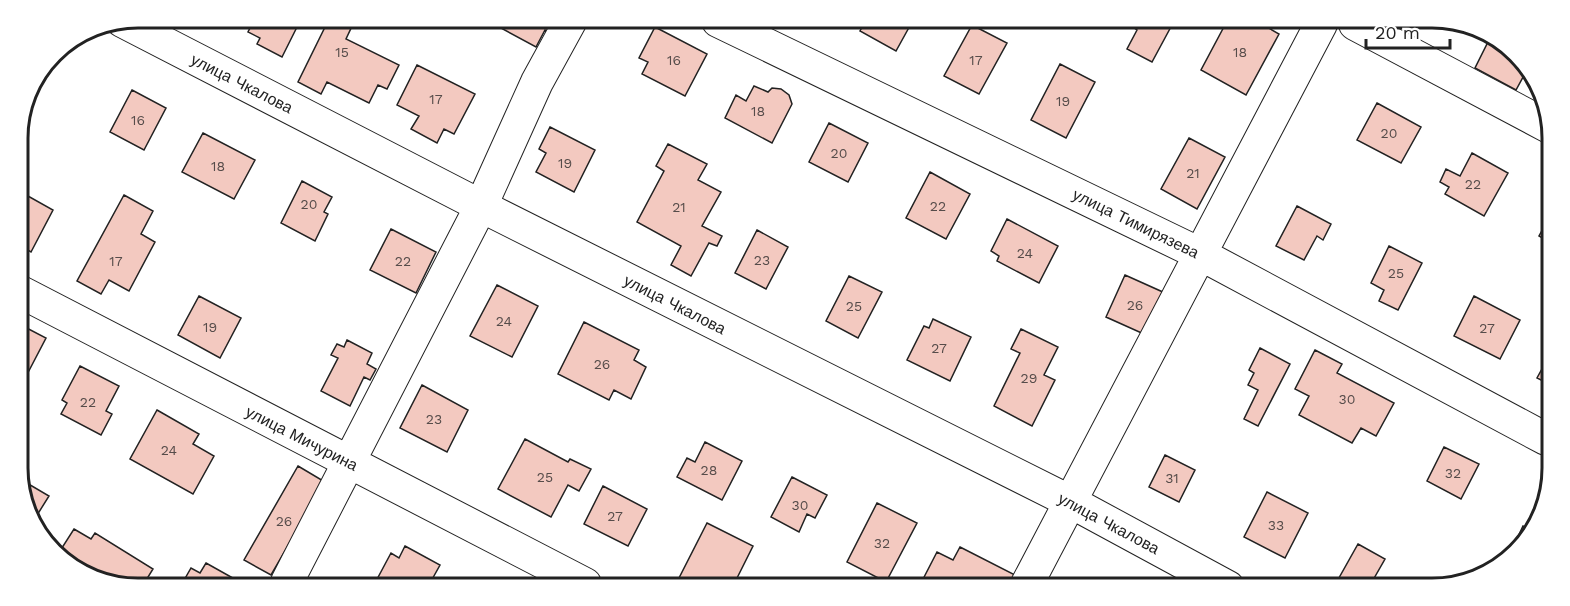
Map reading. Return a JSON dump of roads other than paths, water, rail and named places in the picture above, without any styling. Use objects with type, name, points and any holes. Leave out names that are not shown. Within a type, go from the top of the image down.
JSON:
[{"type":"street","name":"улица Чкалова","points":[[136,28],[481,206],[1071,502],[1210,577]]},
{"type":"street","points":[[289,578],[481,206],[537,82],[567,28]]},
{"type":"street","name":"улица Тимирязева","points":[[732,28],[1200,254],[1542,437]]},
{"type":"street","points":[[1031,577],[1319,28]]},
{"type":"street","points":[[1363,28],[1541,123]]},
{"type":"street","name":"улица Мичурина","points":[[29,296],[573,578]]}]
